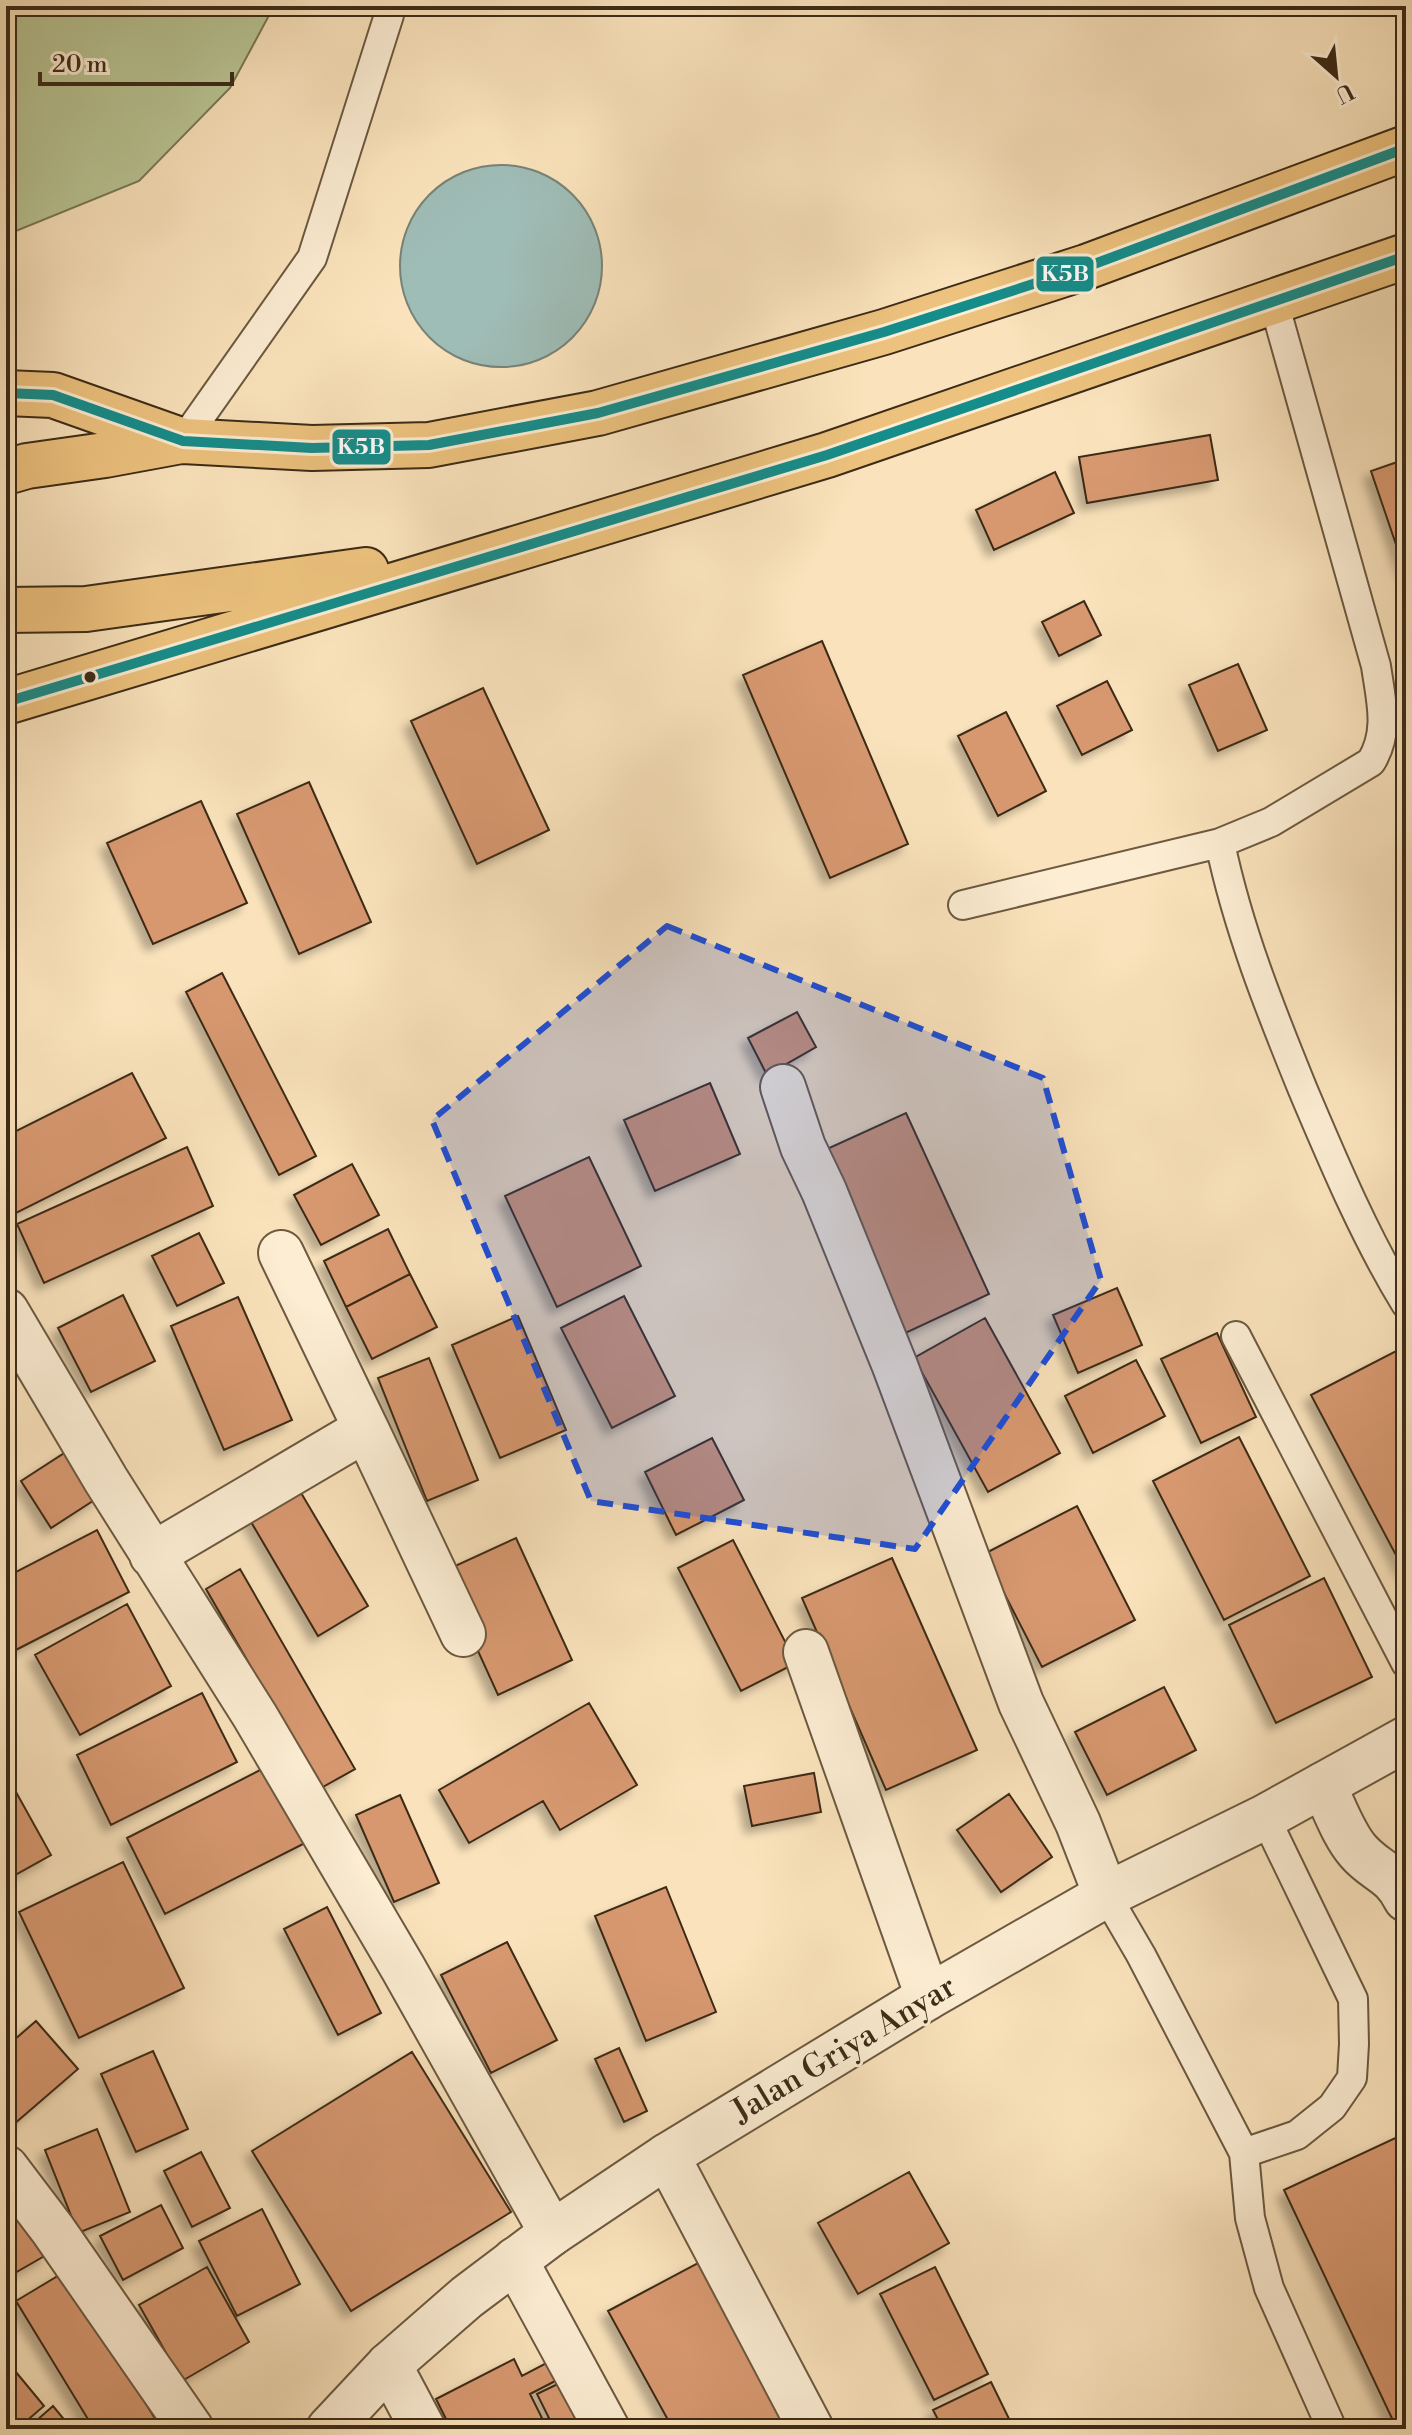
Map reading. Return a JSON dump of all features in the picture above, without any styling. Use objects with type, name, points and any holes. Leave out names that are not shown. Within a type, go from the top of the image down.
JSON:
[{"type":"highway","points":[[6,472],[183,441],[312,448],[429,445],[598,413],[884,332],[1086,267],[1406,148]]},
{"type":"highway","points":[[6,702],[827,455],[1406,256]]},
{"type":"highway","points":[[6,393],[53,395],[183,441]]},
{"type":"highway","points":[[6,610],[86,609],[499,552]]},
{"type":"street","points":[[783,1087],[803,1147],[895,1366],[1021,1703],[1078,1823],[1106,1895]]},
{"type":"street","points":[[281,1253],[463,1634]]},
{"type":"street","points":[[6,1311],[152,1555],[278,1756],[403,1968],[552,2233]]},
{"type":"street","points":[[152,1555],[366,1429]]},
{"type":"street","points":[[806,1652],[928,1997]]},
{"type":"street","name":"Jalan Griya Anyar","points":[[329,2429],[389,2365],[515,2260],[667,2156],[928,1997],[1106,1895],[1265,1817],[1406,1739]]},
{"type":"street","points":[[1323,1785],[1351,1843],[1361,1855],[1390,1875],[1406,1899]]},
{"type":"street","points":[[667,2156],[811,2429]]},
{"type":"street","points":[[6,2168],[53,2230],[191,2429]]},
{"type":"street","points":[[515,2260],[607,2429]]},
{"type":"street","points":[[389,2365],[423,2429]]},
{"type":"lane","points":[[183,441],[312,258],[389,15],[389,6]]},
{"type":"lane","points":[[963,905],[1220,843],[1271,822],[1371,762],[1381,747],[1384,720],[1376,666],[1274,303]]},
{"type":"lane","points":[[1220,843],[1238,920],[1265,997],[1344,1185],[1406,1304]]},
{"type":"lane","points":[[1236,1336],[1406,1663]]},
{"type":"lane","points":[[1244,2153],[1297,2135],[1332,2107],[1352,2078],[1353,1999],[1265,1817]]},
{"type":"lane","points":[[1106,1895],[1141,1955],[1244,2153],[1250,2218],[1269,2288],[1332,2429]]},
{"type":"highlighted area","points":[[667,926],[1043,1078],[1101,1280],[915,1549],[591,1501],[432,1120]]},
{"type":"green space","points":[[6,6],[274,6],[230,88],[139,181],[6,235]]},
{"type":"water","points":[[501,165],[539,173],[557,182],[572,195],[585,210],[594,228],[602,266],[594,304],[585,322],[572,337],[557,350],[539,359],[501,367],[463,359],[445,350],[430,337],[417,322],[408,304],[400,266],[408,228],[417,210],[430,195],[445,182],[463,173]]},
{"type":"building","points":[[1210,435],[1218,480],[1087,503],[1079,457]]},
{"type":"building","points":[[1406,459],[1406,574],[1371,471]]},
{"type":"building","points":[[1055,472],[1074,513],[994,550],[976,510]]},
{"type":"building","points":[[1084,601],[1101,635],[1059,656],[1042,622]]},
{"type":"building","points":[[822,641],[908,844],[830,878],[743,675]]},
{"type":"building","points":[[1238,664],[1267,730],[1218,751],[1189,685]]},
{"type":"building","points":[[1107,681],[1132,730],[1082,755],[1057,706]]},
{"type":"building","points":[[483,688],[549,830],[477,864],[411,721]]},
{"type":"building","points":[[1006,712],[1046,791],[998,816],[958,736]]},
{"type":"building","points":[[309,782],[371,922],[299,954],[237,814]]},
{"type":"building","points":[[201,801],[247,903],[153,944],[107,843]]},
{"type":"building","points":[[222,973],[316,1156],[279,1175],[186,992]]},
{"type":"building","points":[[797,1012],[816,1047],[767,1075],[748,1038]]},
{"type":"building","points":[[132,1073],[166,1138],[6,1218],[6,1136]]},
{"type":"building","points":[[710,1083],[740,1154],[655,1191],[624,1120]]},
{"type":"building","points":[[906,1113],[989,1294],[899,1336],[816,1154]]},
{"type":"building","points":[[187,1147],[213,1206],[44,1283],[17,1224]]},
{"type":"building","points":[[589,1157],[641,1266],[557,1307],[505,1196]]},
{"type":"building","points":[[352,1164],[379,1215],[321,1245],[294,1195]]},
{"type":"building","points":[[388,1229],[410,1274],[346,1307],[324,1261]]},
{"type":"building","points":[[199,1233],[224,1283],[177,1306],[152,1256]]},
{"type":"building","points":[[410,1274],[437,1327],[372,1359],[346,1307]]},
{"type":"building","points":[[1117,1288],[1142,1345],[1078,1373],[1053,1315]]},
{"type":"building","points":[[123,1295],[155,1361],[91,1392],[58,1328]]},
{"type":"building","points":[[624,1296],[675,1396],[612,1428],[561,1328]]},
{"type":"building","points":[[238,1297],[292,1420],[224,1450],[171,1326]]},
{"type":"building","points":[[518,1316],[566,1430],[500,1458],[452,1345]]},
{"type":"building","points":[[985,1318],[1060,1453],[988,1492],[914,1358]]},
{"type":"building","points":[[1217,1333],[1256,1417],[1201,1443],[1161,1359]]},
{"type":"building","points":[[1400,1349],[1406,1360],[1406,1574],[1311,1395]]},
{"type":"building","points":[[429,1358],[478,1480],[427,1501],[378,1378]]},
{"type":"building","points":[[1136,1360],[1165,1416],[1093,1453],[1065,1396]]},
{"type":"building","points":[[1239,1437],[1310,1576],[1224,1620],[1153,1481]]},
{"type":"building","points":[[712,1438],[744,1500],[676,1535],[645,1472]]},
{"type":"building","points":[[69,1450],[99,1497],[51,1528],[21,1481]]},
{"type":"building","points":[[294,1481],[368,1606],[318,1636],[244,1510]]},
{"type":"building","points":[[1077,1506],[1135,1620],[1042,1667],[984,1554]]},
{"type":"building","points":[[97,1530],[129,1592],[6,1655],[6,1577]]},
{"type":"building","points":[[516,1538],[572,1660],[498,1695],[442,1572]]},
{"type":"building","points":[[733,1540],[796,1663],[741,1691],[678,1568]]},
{"type":"building","points":[[892,1558],[977,1750],[886,1790],[802,1598]]},
{"type":"building","points":[[240,1569],[355,1769],[321,1788],[206,1589]]},
{"type":"building","points":[[1324,1578],[1372,1677],[1276,1723],[1229,1625]]},
{"type":"building","points":[[127,1604],[171,1686],[80,1735],[35,1655]]},
{"type":"building","points":[[1164,1687],[1196,1750],[1107,1795],[1075,1732]]},
{"type":"building","points":[[202,1693],[237,1762],[111,1825],[77,1755]]},
{"type":"building","points":[[589,1703],[637,1785],[560,1830],[543,1801],[469,1843],[439,1790]]},
{"type":"building","points":[[270,1765],[309,1841],[165,1914],[127,1838]]},
{"type":"building","points":[[814,1773],[821,1812],[752,1826],[744,1786]]},
{"type":"building","points":[[6,1774],[51,1855],[6,1880]]},
{"type":"building","points":[[1009,1794],[1052,1857],[1001,1892],[957,1830]]},
{"type":"building","points":[[400,1795],[439,1883],[394,1902],[356,1815]]},
{"type":"building","points":[[123,1862],[184,1988],[79,2038],[19,1912]]},
{"type":"building","points":[[666,1887],[716,2012],[646,2041],[595,1916]]},
{"type":"building","points":[[327,1907],[381,2013],[338,2035],[284,1929]]},
{"type":"building","points":[[507,1942],[557,2040],[491,2073],[441,1975]]},
{"type":"building","points":[[36,2021],[78,2069],[6,2131],[6,2047]]},
{"type":"building","points":[[619,2048],[647,2111],[624,2122],[595,2059]]},
{"type":"building","points":[[153,2051],[188,2129],[136,2152],[101,2074]]},
{"type":"building","points":[[412,2052],[511,2212],[351,2311],[252,2151]]},
{"type":"building","points":[[97,2129],[130,2212],[78,2233],[45,2150]]},
{"type":"building","points":[[1406,2133],[1406,2429],[1397,2429],[1284,2190]]},
{"type":"building","points":[[201,2152],[230,2208],[192,2227],[164,2171]]},
{"type":"building","points":[[909,2172],[949,2243],[858,2294],[818,2223]]},
{"type":"building","points":[[6,2180],[48,2254],[6,2278]]},
{"type":"building","points":[[161,2205],[183,2248],[123,2280],[100,2236]]},
{"type":"building","points":[[262,2209],[300,2284],[237,2316],[199,2241]]},
{"type":"building","points":[[698,2263],[787,2429],[673,2429],[608,2311]]},
{"type":"building","points":[[207,2267],[249,2342],[182,2381],[139,2305]]},
{"type":"building","points":[[935,2267],[988,2374],[934,2400],[880,2294]]},
{"type":"building","points":[[66,2271],[160,2427],[158,2429],[94,2429],[16,2301]]},
{"type":"building","points":[[556,2358],[565,2376],[530,2394],[542,2418],[521,2429],[451,2429],[436,2399],[514,2359],[522,2376]]},
{"type":"building","points":[[6,2360],[44,2406],[17,2429],[6,2429]]},
{"type":"building","points":[[568,2379],[595,2429],[529,2429],[549,2418],[537,2394]]},
{"type":"building","points":[[991,2382],[1014,2429],[943,2429],[933,2410]]},
{"type":"building","points":[[53,2406],[72,2429],[27,2429]]},
{"type":"transit line","name":"K5B","points":[[6,393],[53,395],[183,441],[312,448],[429,445],[598,413],[884,332],[1086,267],[1406,148]]},
{"type":"transit line","name":"K5B","points":[[6,702],[827,455],[1406,256]]}]
